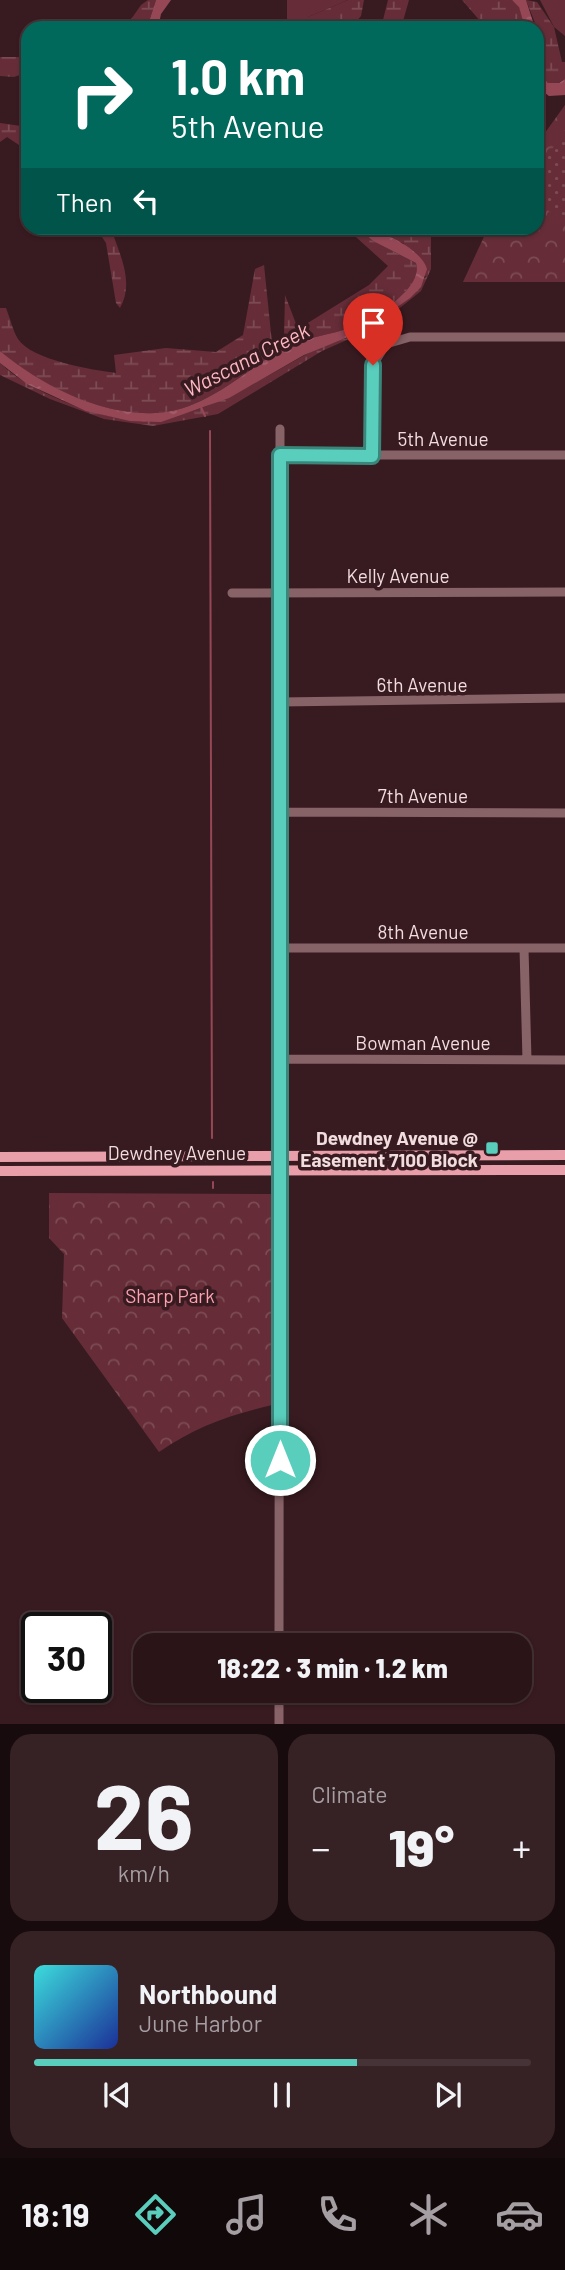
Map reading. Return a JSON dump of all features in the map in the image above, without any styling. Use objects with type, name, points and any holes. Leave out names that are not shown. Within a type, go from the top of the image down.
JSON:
[{"type":"main road","name":"Dewdney Avenue","points":[[0,1157],[565,1155]]},
{"type":"main road","name":"Dewdney Avenue","points":[[0,1171],[565,1170]]},
{"type":"street","points":[[372,456],[373,365],[386,344],[410,337],[565,337]]},
{"type":"street","points":[[279,1633],[280,429]]},
{"type":"street","name":"5th Avenue","points":[[280,455],[565,455]]},
{"type":"street","name":"Kelly Avenue","points":[[232,593],[565,592]]},
{"type":"street","name":"6th Avenue","points":[[280,702],[565,698]]},
{"type":"street","name":"7th Avenue","points":[[280,812],[565,813]]},
{"type":"street","name":"8th Avenue","points":[[281,948],[565,948]]},
{"type":"street","points":[[524,948],[527,1060]]},
{"type":"street","name":"Bowman Avenue","points":[[280,1059],[565,1060]]},
{"type":"street","points":[[279,1703],[279,1724]]},
{"type":"green space","points":[[148,0],[156,0],[149,21],[130,21]]},
{"type":"green space","points":[[287,0],[348,0],[308,17],[305,21],[287,21]]},
{"type":"green space","points":[[348,0],[364,0],[361,16],[356,21],[305,21],[308,17]]},
{"type":"green space","points":[[388,0],[409,0],[403,21],[383,21]]},
{"type":"green space","points":[[462,0],[512,0],[519,6],[523,21],[480,21]]},
{"type":"green space","points":[[526,0],[537,2],[554,27],[562,62],[565,62],[565,79],[558,83],[548,83],[544,78],[544,21],[534,21]]},
{"type":"green space","points":[[540,0],[565,0],[565,36],[554,27]]},
{"type":"green space","points":[[0,57],[21,57],[21,74],[0,76]]},
{"type":"green space","points":[[565,105],[565,282],[463,282],[485,235],[544,235],[544,134]]},
{"type":"green space","points":[[0,123],[21,126],[21,146],[7,137],[0,142]]},
{"type":"green space","points":[[565,130],[565,222],[544,208],[544,161]]},
{"type":"green space","points":[[101,235],[113,235],[124,268],[126,288],[120,308],[116,303],[106,243]]},
{"type":"green space","points":[[354,235],[366,235],[416,263],[416,274],[402,294],[378,313],[353,326],[282,349],[222,389],[190,406],[173,411],[134,413],[93,404],[52,386],[0,351],[0,308],[6,308],[16,336],[25,346],[49,358],[78,366],[116,373],[114,355],[166,348],[216,352],[243,335],[255,269],[264,265],[272,343],[279,344],[284,337],[285,295],[298,329],[369,285],[388,266]]},
{"type":"green space","points":[[381,235],[431,237],[431,269],[421,291],[376,327],[322,351],[218,414],[153,426],[104,419],[50,399],[0,375],[0,363],[30,385],[97,413],[129,419],[159,418],[188,412],[244,389],[309,353],[361,331],[390,310],[426,277],[403,243]]},
{"type":"green space","name":"Sharp Park","points":[[49,1193],[273,1194],[272,1405],[213,1423],[159,1452],[62,1318],[64,1254],[49,1238]]},
{"type":"water","points":[[156,0],[171,0],[160,21],[149,21]]},
{"type":"water","points":[[512,0],[526,0],[533,21],[523,21],[519,7]]},
{"type":"water","points":[[544,78],[548,83],[559,83],[565,79],[565,95],[549,96],[544,92]]},
{"type":"water","points":[[366,235],[387,235],[408,247],[423,261],[427,269],[421,287],[410,298],[363,331],[304,355],[229,398],[161,422],[130,421],[86,411],[27,384],[0,363],[0,351],[53,386],[93,404],[114,409],[155,413],[190,406],[222,389],[282,349],[353,326],[391,304],[411,284],[416,274],[416,263]]},
{"type":"waterway","name":"Wascana Creek","points":[[201,407],[205,416]]},
{"type":"waterway","points":[[210,431],[212,1138]]},
{"type":"waterway","points":[[213,1182],[213,1188]]},
{"type":"place","name":"Dewdney Avenue @ Easement 7100 Block","points":[[492,1148]]},
{"type":"route","points":[[280,1460],[280,455],[372,456],[373,365]]}]
